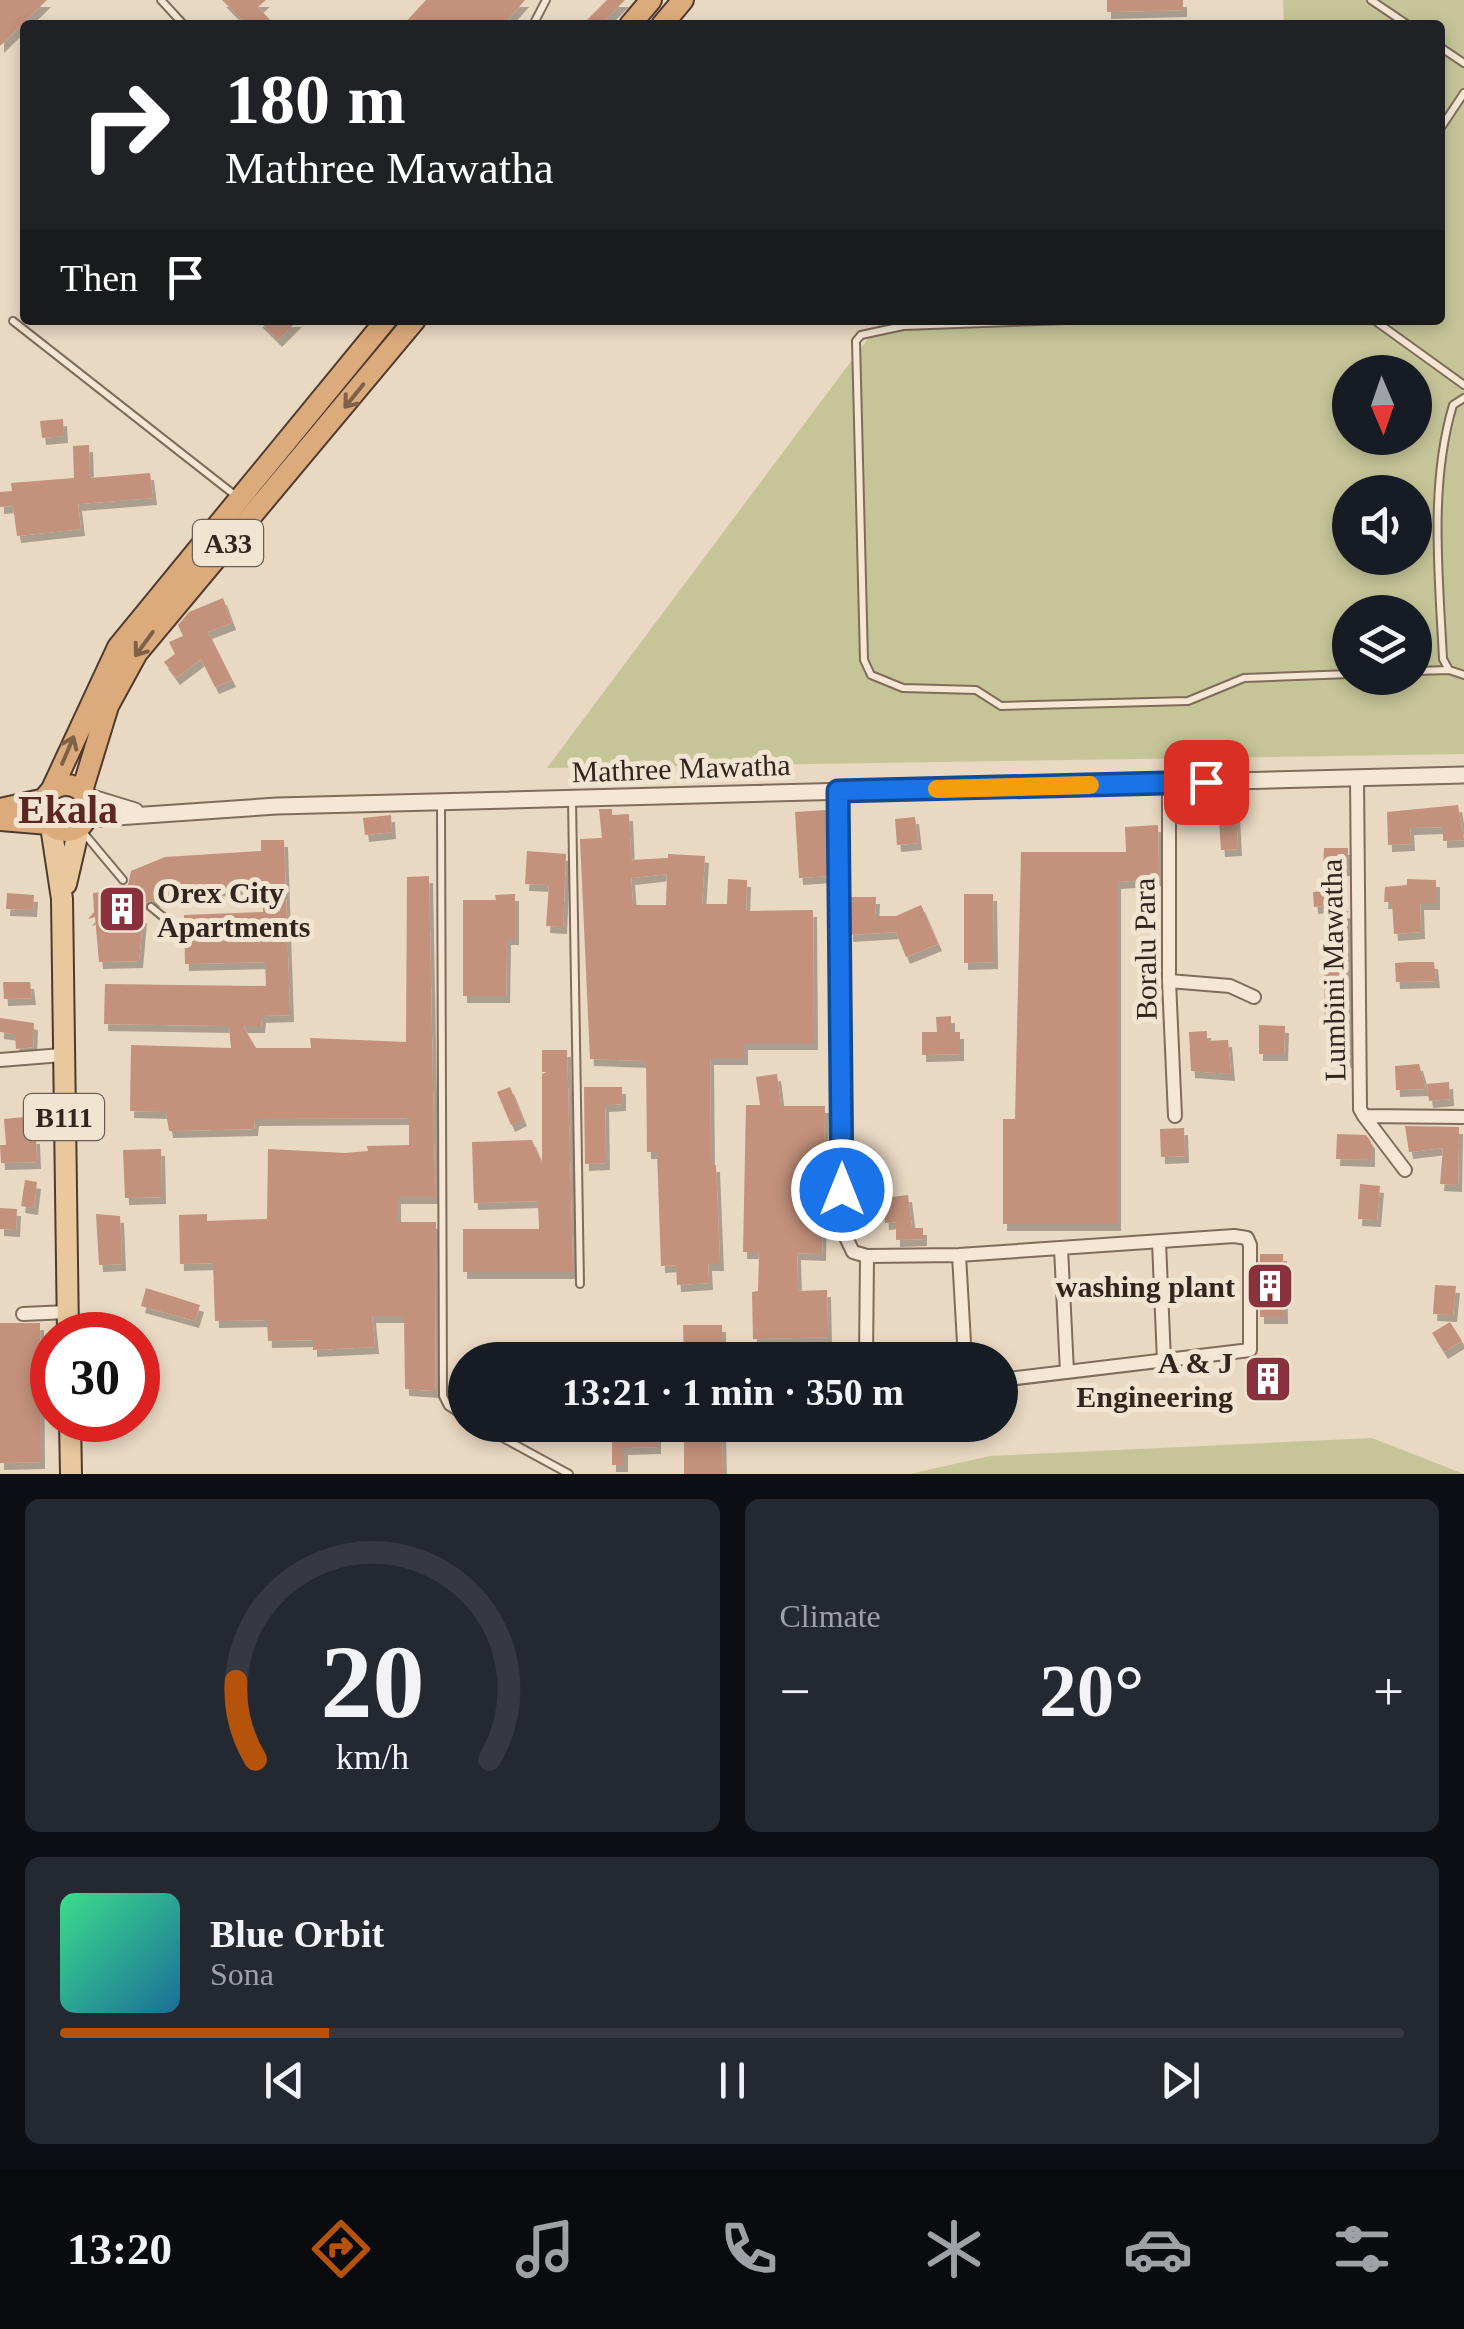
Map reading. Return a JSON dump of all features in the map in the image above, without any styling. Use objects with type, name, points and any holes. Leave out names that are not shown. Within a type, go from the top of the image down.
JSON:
[{"type":"highway","points":[[634,20],[651,0]]},
{"type":"highway","points":[[666,20],[683,0]]},
{"type":"highway","name":"A33","points":[[48,795],[118,647],[237,497],[382,325]]},
{"type":"highway","name":"A33","points":[[84,794],[108,706],[137,653],[412,325]]},
{"type":"highway","points":[[0,809],[48,795],[64,786],[84,794],[83,823],[68,832],[50,825],[0,820]]},
{"type":"highway","points":[[48,795],[44,814],[50,825]]},
{"type":"main road","name":"B111","points":[[62,898],[83,823]]},
{"type":"main road","name":"B111","points":[[50,825],[62,898],[68,1312]]},
{"type":"main road","points":[[70,1442],[71,1474]]},
{"type":"street","name":"Mathree Mawatha","points":[[83,823],[140,813],[441,802],[1464,775]]},
{"type":"street","name":"Lumbini Mawatha","points":[[1357,777],[1360,1097],[1364,1116],[1464,1117]]},
{"type":"street","name":"Boralu Para","points":[[1169,782],[1169,981],[1175,1116]]},
{"type":"street","points":[[838,791],[842,1230],[853,1252],[867,1256],[960,1255],[1247,1238],[1252,1343],[1244,1353],[1018,1378]]},
{"type":"street","points":[[84,794],[140,813]]},
{"type":"street","points":[[1169,981],[1230,986],[1254,998]]},
{"type":"street","points":[[0,1060],[62,1055]]},
{"type":"street","points":[[1364,1116],[1405,1170]]},
{"type":"street","points":[[1159,1242],[1164,1361]]},
{"type":"street","points":[[1060,1248],[1067,1372]]},
{"type":"street","points":[[960,1255],[964,1342]]},
{"type":"street","points":[[866,1342],[867,1256]]},
{"type":"street","points":[[23,1314],[30,1314]]},
{"type":"lane","points":[[160,0],[179,20]]},
{"type":"lane","points":[[1371,0],[1401,20]]},
{"type":"lane","points":[[1445,122],[1464,93]]},
{"type":"lane","points":[[13,320],[237,497]]},
{"type":"lane","points":[[930,325],[861,335],[856,341],[864,660],[871,676],[902,688],[976,690],[1001,706],[1188,701],[1244,678],[1332,675]]},
{"type":"lane","points":[[1381,325],[1464,386]]},
{"type":"lane","points":[[1449,670],[1443,658],[1439,581],[1441,445],[1453,405],[1464,398]]},
{"type":"lane","points":[[1432,670],[1464,675]]},
{"type":"lane","points":[[572,798],[580,1284]]},
{"type":"lane","points":[[441,802],[443,1396],[448,1406]]},
{"type":"lane","points":[[83,823],[123,880]]},
{"type":"lane","points":[[151,907],[167,920]]},
{"type":"lane","points":[[510,1442],[569,1474]]},
{"type":"green space","points":[[1283,0],[1464,0],[1464,754],[547,768],[878,325],[1445,325],[1445,20],[1284,20]]},
{"type":"green space","points":[[1372,1438],[1464,1474],[910,1474],[990,1456]]},
{"type":"building","points":[[0,0],[47,0],[27,20],[20,20],[20,26],[0,46]]},
{"type":"building","points":[[222,0],[266,0],[258,7],[270,20],[242,20]]},
{"type":"building","points":[[426,0],[525,0],[507,20],[408,20]]},
{"type":"building","points":[[607,0],[625,0],[605,20],[587,20]]},
{"type":"building","points":[[1107,0],[1183,0],[1183,10],[1107,12]]},
{"type":"building","points":[[263,325],[293,325],[278,340]]},
{"type":"building","points":[[63,419],[64,436],[42,438],[40,421]]},
{"type":"building","points":[[89,445],[90,478],[150,473],[153,498],[78,504],[81,529],[17,536],[13,506],[0,507],[0,492],[12,491],[11,483],[74,478],[73,446]]},
{"type":"building","points":[[223,598],[232,623],[208,632],[232,680],[215,687],[201,659],[176,678],[164,662],[175,654],[169,642],[183,636],[178,625],[189,612]]},
{"type":"building","points":[[1235,792],[1238,849],[1221,850],[1217,793]]},
{"type":"building","points":[[1458,805],[1464,840],[1443,841],[1443,827],[1410,828],[1411,844],[1388,845],[1387,812]]},
{"type":"building","points":[[599,809],[612,809],[612,815],[629,814],[631,860],[668,858],[668,854],[705,856],[702,904],[727,904],[728,879],[747,880],[746,911],[813,910],[814,1043],[744,1043],[744,1058],[710,1058],[711,1165],[716,1165],[720,1264],[708,1264],[709,1283],[677,1285],[676,1265],[661,1266],[657,1152],[647,1152],[646,1061],[590,1059],[580,839],[602,838]],"holes":[[[667,874],[666,905],[633,905],[631,878]]]},
{"type":"building","points":[[826,810],[829,876],[799,878],[795,812]]},
{"type":"building","points":[[391,815],[392,832],[365,835],[363,818]]},
{"type":"building","points":[[915,817],[918,843],[897,845],[895,819]]},
{"type":"building","points":[[1158,825],[1159,879],[1117,882],[1117,1224],[1003,1224],[1003,1119],[1015,1119],[1021,852],[1126,852],[1125,827]]},
{"type":"building","points":[[261,840],[284,840],[290,1015],[262,1016],[261,1026],[243,1026],[256,1048],[311,1048],[310,1038],[406,1042],[407,877],[429,876],[435,1197],[397,1197],[397,1222],[436,1222],[435,1391],[405,1389],[404,1316],[372,1316],[375,1347],[313,1350],[313,1340],[268,1341],[267,1320],[215,1321],[213,1263],[180,1264],[179,1215],[207,1214],[207,1221],[267,1219],[268,1149],[345,1153],[368,1151],[367,1146],[409,1145],[409,1118],[255,1119],[254,1129],[169,1131],[166,1112],[130,1111],[131,1045],[231,1048],[229,1026],[104,1024],[105,984],[266,986],[265,962],[185,964],[184,915],[263,912],[263,886],[183,892],[105,914],[106,918],[143,916],[139,961],[99,962],[95,917],[88,919],[94,912],[93,893],[102,892],[103,902],[118,885],[128,885],[131,871],[165,857],[261,851]]},
{"type":"building","points":[[1324,848],[1348,848],[1348,869],[1323,869]]},
{"type":"building","points":[[527,851],[566,854],[563,927],[546,926],[549,885],[525,884]]},
{"type":"building","points":[[1407,879],[1436,880],[1436,903],[1420,903],[1421,932],[1394,934],[1392,902],[1384,902],[1385,887],[1407,885]]},
{"type":"building","points":[[1339,890],[1340,912],[1348,911],[1348,1061],[1331,1061],[1330,1024],[1325,1024],[1324,960],[1332,960],[1326,906],[1314,907],[1313,892]]},
{"type":"building","points":[[7,893],[34,895],[33,910],[6,909]]},
{"type":"building","points":[[515,894],[515,938],[507,938],[506,996],[463,996],[463,900],[496,900],[495,895]]},
{"type":"building","points":[[964,894],[993,894],[994,962],[964,963]]},
{"type":"building","points":[[849,897],[876,897],[875,916],[896,916],[921,905],[938,944],[906,957],[896,932],[849,935]]},
{"type":"building","points":[[1434,962],[1436,981],[1396,982],[1395,963]]},
{"type":"building","points":[[3,982],[30,982],[32,998],[4,999]]},
{"type":"building","points":[[951,1016],[951,1032],[960,1032],[960,1054],[922,1055],[922,1032],[937,1032],[936,1017]]},
{"type":"building","points":[[0,1018],[34,1023],[33,1047],[16,1049],[15,1034],[0,1032]]},
{"type":"building","points":[[1259,1025],[1285,1026],[1284,1054],[1259,1054]]},
{"type":"building","points":[[1207,1031],[1207,1041],[1228,1040],[1231,1074],[1191,1071],[1189,1032]]},
{"type":"building","points":[[542,1050],[567,1050],[573,1272],[463,1272],[463,1229],[539,1229],[538,1201],[474,1203],[472,1142],[532,1140],[542,1164],[542,1074],[547,1072],[542,1072]]},
{"type":"building","points":[[1419,1064],[1426,1089],[1396,1090],[1395,1066]]},
{"type":"building","points":[[777,1074],[781,1106],[825,1106],[822,1254],[797,1253],[798,1291],[827,1290],[828,1337],[753,1339],[752,1292],[758,1291],[759,1252],[743,1252],[746,1105],[760,1105],[756,1077]]},
{"type":"building","points":[[1449,1082],[1450,1099],[1429,1101],[1427,1084]]},
{"type":"building","points":[[510,1087],[523,1119],[511,1125],[497,1092]]},
{"type":"building","points":[[584,1087],[622,1087],[622,1104],[605,1105],[606,1163],[585,1164]]},
{"type":"building","points":[[25,1117],[27,1137],[36,1137],[37,1162],[1,1163],[0,1145],[6,1145],[4,1119]]},
{"type":"building","points":[[1405,1126],[1459,1127],[1458,1185],[1440,1184],[1443,1148],[1409,1152]]},
{"type":"building","points":[[1184,1128],[1185,1156],[1161,1157],[1160,1129]]},
{"type":"building","points":[[1337,1134],[1366,1135],[1371,1142],[1371,1160],[1336,1159]]},
{"type":"building","points":[[161,1149],[162,1197],[125,1198],[123,1150]]},
{"type":"building","points":[[25,1180],[37,1182],[34,1208],[21,1206]]},
{"type":"building","points":[[1360,1184],[1380,1186],[1377,1220],[1358,1219]]},
{"type":"building","points":[[908,1195],[912,1228],[923,1228],[923,1239],[896,1240],[896,1222],[885,1223],[883,1198]]},
{"type":"building","points":[[0,1208],[17,1209],[16,1230],[0,1229]]},
{"type":"building","points":[[96,1214],[120,1216],[122,1264],[99,1265]]},
{"type":"building","name":"washing plant","points":[[1260,1254],[1283,1254],[1284,1317],[1260,1317]]},
{"type":"building","points":[[1435,1285],[1456,1286],[1453,1315],[1433,1314]]},
{"type":"building","points":[[146,1288],[200,1305],[195,1321],[141,1306]]},
{"type":"building","points":[[1450,1322],[1462,1341],[1444,1352],[1432,1333]]},
{"type":"building","points":[[0,1323],[30,1323],[30,1442],[41,1442],[41,1462],[0,1463]]},
{"type":"building","points":[[683,1325],[722,1325],[722,1342],[683,1342]]},
{"type":"building","name":"A & J Engineering","points":[[1258,1355],[1273,1355],[1274,1363],[1283,1362],[1284,1390],[1253,1392],[1251,1360]]},
{"type":"building","points":[[612,1442],[657,1442],[657,1447],[624,1448],[624,1465],[612,1465]]},
{"type":"building","points":[[684,1442],[722,1442],[723,1474],[684,1474]]},
{"type":"slow traffic","points":[[937,789],[1090,785]]},
{"type":"place","name":"Orex City Apartments","points":[[122,909]]},
{"type":"place","name":"washing plant","points":[[1270,1286]]},
{"type":"place","name":"A & J Engineering","points":[[1268,1379]]},
{"type":"district","name":"Ekala","points":[[68,809]]},
{"type":"route","points":[[842,1190],[838,791],[1206,782]]}]
